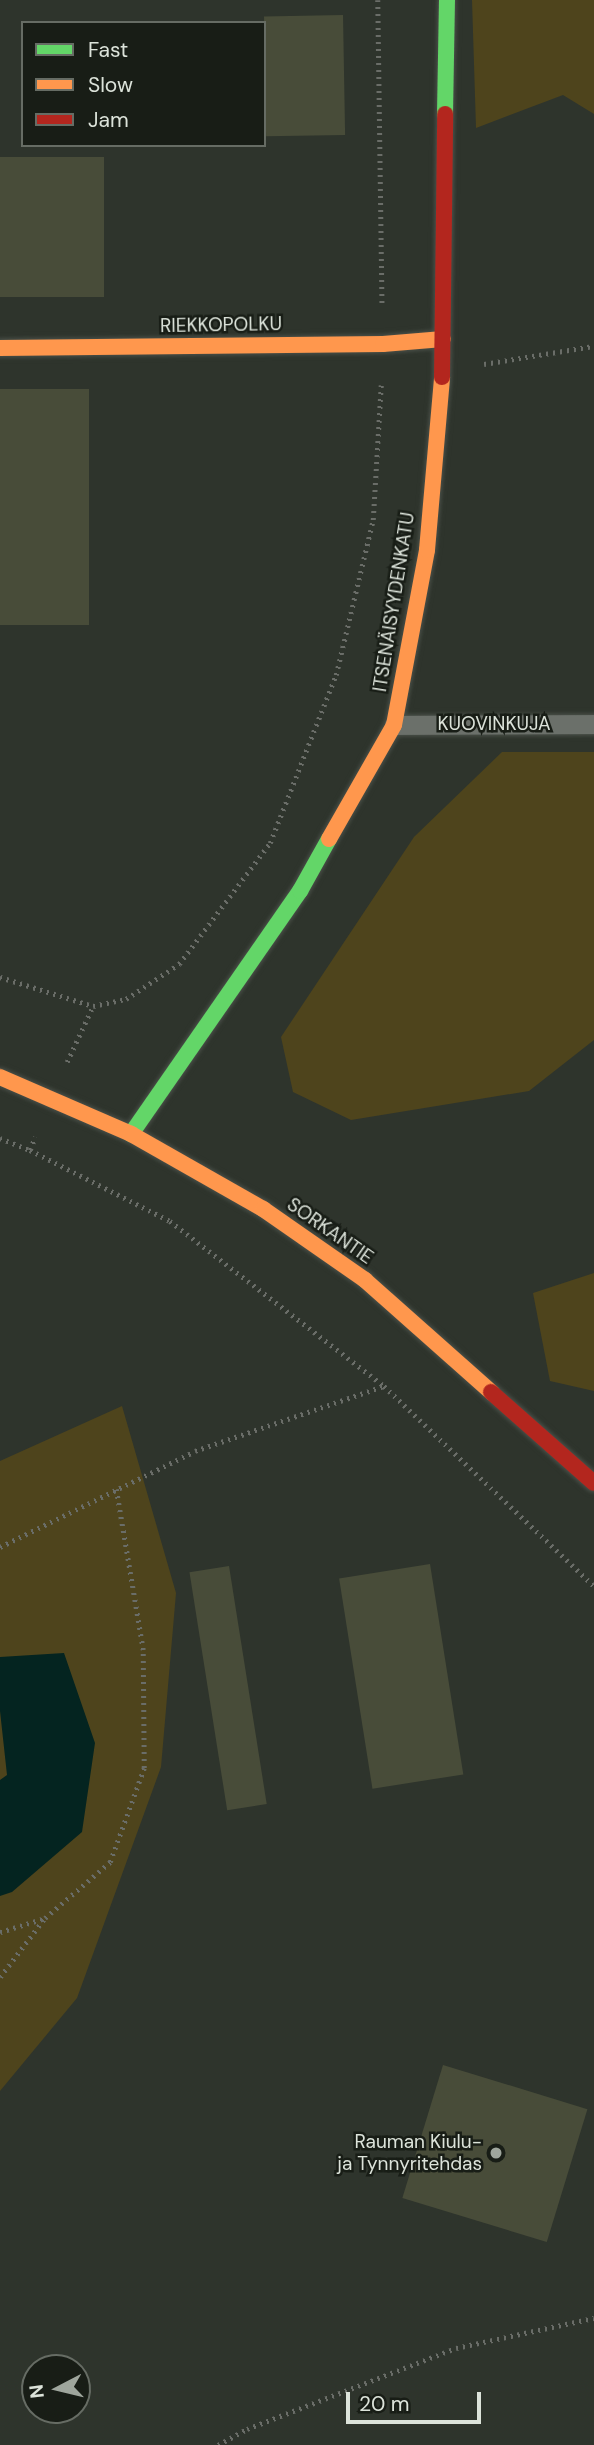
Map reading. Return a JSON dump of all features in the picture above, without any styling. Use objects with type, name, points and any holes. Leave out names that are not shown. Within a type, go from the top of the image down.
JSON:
[{"type":"street","name":"ITSENÄISYYDENKATU","points":[[131,1134],[300,891],[394,725],[427,550],[442,373],[447,0]]},
{"type":"street","name":"RIEKKOPOLKU","points":[[0,348],[383,344],[443,339]]},
{"type":"street","name":"SORKANTIE","points":[[0,1077],[131,1134],[262,1209],[365,1280],[594,1483]]},
{"type":"lane","name":"KUOVINKUJA","points":[[394,725],[594,724]]},
{"type":"path","points":[[378,0],[383,344]]},
{"type":"path","points":[[442,373],[501,360],[594,346]]},
{"type":"path","points":[[0,977],[93,1006],[126,999],[179,964],[270,843],[335,675],[373,520],[382,375]]},
{"type":"path","points":[[30,1150],[93,1006]]},
{"type":"path","points":[[0,1138],[30,1150],[170,1221],[384,1386],[594,1586]]},
{"type":"path","points":[[0,1547],[195,1451],[384,1386]]},
{"type":"path","points":[[0,1977],[45,1919],[110,1862],[144,1768],[143,1650],[116,1489]]},
{"type":"path","points":[[0,1932],[45,1919]]},
{"type":"path","points":[[218,2445],[247,2429],[456,2348],[594,2318]]},
{"type":"shaded area","points":[[472,0],[594,0],[594,114],[563,95],[476,128]]},
{"type":"shaded area","points":[[502,752],[594,752],[594,1040],[529,1091],[351,1120],[293,1092],[281,1037],[414,837]]},
{"type":"shaded area","points":[[594,1273],[594,1391],[550,1381],[533,1293]]},
{"type":"shaded area","points":[[122,1406],[176,1593],[161,1767],[77,1998],[0,2091],[0,1461]]},
{"type":"water","points":[[64,1653],[95,1743],[82,1832],[12,1892],[0,1896],[0,1780],[7,1775],[0,1711],[0,1657]]},
{"type":"building","points":[[343,15],[345,135],[266,136],[264,16]]},
{"type":"building","points":[[0,157],[104,157],[104,297],[0,297]]},
{"type":"building","points":[[0,389],[89,389],[89,625],[0,625]]},
{"type":"building","points":[[430,1564],[463,1774],[372,1789],[339,1578]]},
{"type":"building","points":[[229,1566],[267,1804],[227,1810],[189,1572]]},
{"type":"building","name":"Rauman Kiulu- ja Tynnyritehdas","points":[[443,2065],[587,2109],[547,2242],[402,2198]]},
{"type":"traffic: fast","points":[[445,114],[447,0]]},
{"type":"traffic: fast","points":[[131,1134],[300,891],[329,839]]},
{"type":"traffic: slow","points":[[0,348],[383,344],[443,339]]},
{"type":"traffic: slow","points":[[329,839],[394,725],[427,550],[442,377]]},
{"type":"traffic: slow","points":[[0,1077],[131,1134],[263,1209],[365,1280],[491,1392]]},
{"type":"traffic: jam","points":[[442,377],[445,114]]},
{"type":"traffic: jam","points":[[491,1392],[594,1483]]},
{"type":"place","name":"Rauman Kiulu- ja Tynnyritehdas","points":[[496,2153]]}]
